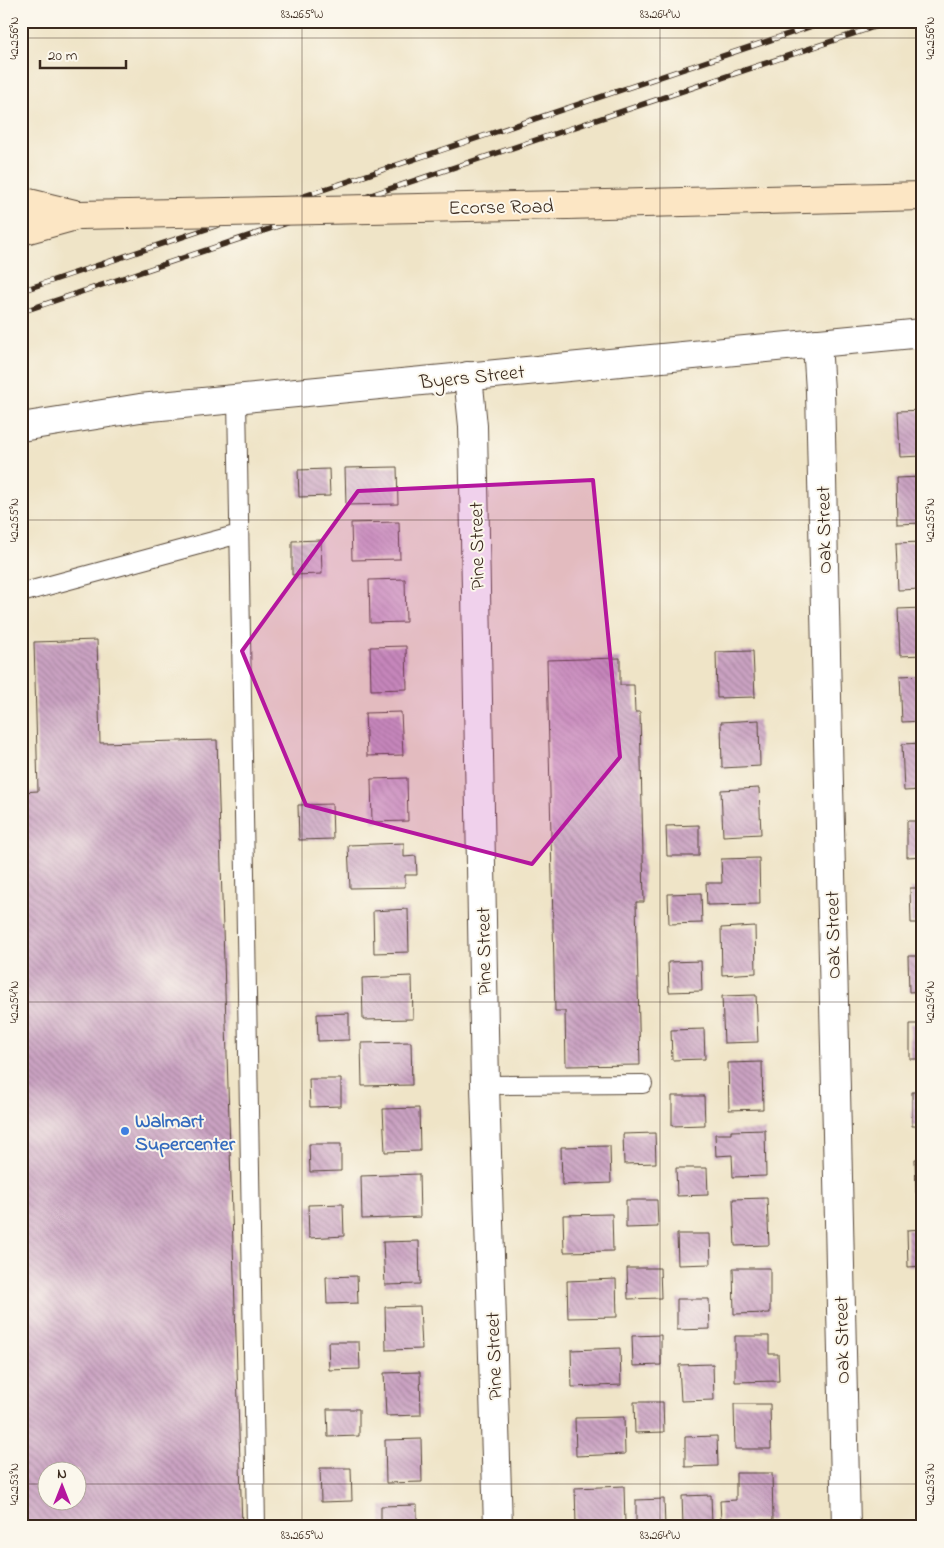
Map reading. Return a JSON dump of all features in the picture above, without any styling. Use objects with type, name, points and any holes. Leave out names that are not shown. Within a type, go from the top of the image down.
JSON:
[{"type":"main road","name":"Ecorse Road","points":[[21,201],[79,214],[923,196]]},
{"type":"main road","name":"Ecorse Road","points":[[21,231],[79,214]]},
{"type":"street","name":"Byers Street","points":[[21,427],[140,408],[923,333]]},
{"type":"street","name":"Oak Street","points":[[816,343],[820,401],[846,1527]]},
{"type":"street","name":"Pine Street","points":[[468,376],[474,426],[485,1084],[498,1527]]},
{"type":"lane","points":[[237,399],[256,1527]]},
{"type":"lane","points":[[21,593],[239,534]]},
{"type":"lane","points":[[485,1084],[643,1084]]},
{"type":"highlighted area","points":[[593,480],[620,757],[532,864],[306,805],[242,651],[358,491]]},
{"type":"building","points":[[923,410],[923,456],[900,457],[898,411]]},
{"type":"building","points":[[397,467],[398,504],[346,505],[345,468]]},
{"type":"building","points":[[329,469],[330,496],[299,497],[298,470]]},
{"type":"building","points":[[923,477],[923,523],[897,524],[896,478]]},
{"type":"building","points":[[399,522],[400,559],[352,560],[351,523]]},
{"type":"building","points":[[321,540],[322,574],[292,575],[292,541]]},
{"type":"building","points":[[923,542],[923,589],[898,590],[896,543]]},
{"type":"building","points":[[405,579],[406,622],[370,623],[369,580]]},
{"type":"building","points":[[923,608],[923,655],[900,656],[898,609]]},
{"type":"building","name":"Walmart Supercenter","points":[[97,640],[100,743],[217,740],[242,1527],[99,1527],[99,1524],[21,1527],[21,792],[38,791],[34,642]]},
{"type":"building","points":[[406,646],[407,689],[371,690],[370,647]]},
{"type":"building","points":[[753,651],[755,697],[717,698],[716,652]]},
{"type":"building","points":[[620,658],[620,685],[634,685],[635,712],[640,712],[644,902],[636,902],[640,1065],[566,1066],[565,1011],[555,1011],[547,660]]},
{"type":"building","points":[[923,675],[923,721],[902,722],[900,676]]},
{"type":"building","points":[[401,712],[403,755],[367,756],[365,713]]},
{"type":"building","points":[[759,720],[760,766],[722,768],[721,722]]},
{"type":"building","points":[[923,743],[923,790],[904,791],[902,744]]},
{"type":"building","points":[[407,778],[408,821],[372,822],[371,779]]},
{"type":"building","points":[[759,788],[761,834],[723,836],[721,790]]},
{"type":"building","points":[[332,804],[333,839],[299,840],[298,805]]},
{"type":"building","points":[[907,821],[923,821],[923,856],[907,857]]},
{"type":"building","points":[[699,825],[699,856],[667,856],[666,826]]},
{"type":"building","points":[[404,843],[404,857],[416,856],[417,875],[405,875],[405,887],[350,888],[348,845]]},
{"type":"building","points":[[759,858],[760,904],[707,905],[706,883],[722,883],[721,859]]},
{"type":"building","points":[[910,888],[923,888],[923,923],[911,923]]},
{"type":"building","points":[[701,893],[702,923],[669,924],[668,894]]},
{"type":"building","points":[[408,909],[409,952],[374,953],[373,911]]},
{"type":"building","points":[[755,926],[756,973],[722,975],[721,928]]},
{"type":"building","points":[[908,956],[923,956],[923,991],[909,992]]},
{"type":"building","points":[[701,961],[702,991],[669,992],[668,962]]},
{"type":"building","points":[[412,976],[413,1019],[363,1020],[362,978]]},
{"type":"building","points":[[756,995],[758,1042],[724,1043],[722,996]]},
{"type":"building","points":[[349,1013],[349,1040],[318,1041],[317,1014]]},
{"type":"building","points":[[910,1024],[923,1024],[923,1059],[910,1059]]},
{"type":"building","points":[[704,1029],[705,1059],[672,1060],[671,1030]]},
{"type":"building","points":[[411,1042],[412,1085],[362,1086],[361,1043]]},
{"type":"building","points":[[762,1062],[763,1109],[729,1110],[728,1063]]},
{"type":"building","points":[[309,1079],[341,1079],[341,1106],[310,1107]]},
{"type":"building","points":[[912,1092],[923,1092],[923,1126],[912,1126]]},
{"type":"building","points":[[672,1096],[704,1096],[705,1125],[672,1126]]},
{"type":"building","points":[[419,1108],[420,1151],[385,1152],[383,1109]]},
{"type":"building","points":[[765,1130],[766,1176],[733,1177],[732,1155],[716,1156],[715,1134],[731,1134],[731,1131]]},
{"type":"building","points":[[655,1133],[656,1163],[624,1164],[623,1134]]},
{"type":"building","points":[[309,1144],[341,1144],[341,1171],[310,1172]]},
{"type":"building","points":[[610,1146],[611,1183],[562,1185],[561,1147]]},
{"type":"building","points":[[915,1159],[923,1159],[923,1193],[916,1193]]},
{"type":"building","points":[[676,1168],[707,1168],[708,1195],[677,1196]]},
{"type":"building","points":[[419,1174],[420,1217],[362,1219],[361,1176]]},
{"type":"building","points":[[767,1198],[769,1245],[735,1246],[733,1199]]},
{"type":"building","points":[[626,1200],[657,1200],[658,1227],[626,1228]]},
{"type":"building","points":[[343,1204],[344,1236],[309,1238],[308,1205]]},
{"type":"building","points":[[612,1214],[613,1251],[564,1252],[563,1215]]},
{"type":"building","points":[[923,1229],[923,1266],[908,1267],[907,1230]]},
{"type":"building","points":[[677,1234],[710,1234],[711,1264],[678,1265]]},
{"type":"building","points":[[419,1241],[420,1284],[385,1285],[383,1242]]},
{"type":"building","points":[[627,1268],[660,1268],[661,1298],[628,1299]]},
{"type":"building","points":[[733,1268],[770,1268],[770,1313],[734,1314]]},
{"type":"building","points":[[357,1276],[358,1303],[327,1304],[326,1277]]},
{"type":"building","points":[[616,1279],[617,1317],[568,1318],[567,1281]]},
{"type":"building","points":[[919,1295],[923,1295],[923,1330],[920,1330]]},
{"type":"building","points":[[677,1299],[709,1299],[710,1329],[677,1330]]},
{"type":"building","points":[[420,1306],[422,1349],[386,1350],[385,1307]]},
{"type":"building","points":[[661,1335],[661,1365],[633,1366],[632,1336]]},
{"type":"building","points":[[735,1336],[769,1336],[769,1354],[778,1354],[779,1381],[735,1382]]},
{"type":"building","points":[[328,1342],[359,1342],[360,1369],[329,1370]]},
{"type":"building","points":[[620,1348],[621,1385],[572,1387],[571,1350]]},
{"type":"building","points":[[713,1364],[714,1400],[681,1401],[679,1365]]},
{"type":"building","points":[[420,1372],[421,1415],[386,1416],[384,1373]]},
{"type":"building","points":[[634,1402],[663,1402],[664,1432],[635,1433]]},
{"type":"building","points":[[734,1404],[770,1404],[771,1449],[735,1449]]},
{"type":"building","points":[[327,1409],[359,1409],[359,1436],[328,1437]]},
{"type":"building","points":[[624,1417],[625,1454],[576,1456],[575,1418]]},
{"type":"building","points":[[717,1436],[718,1466],[685,1467],[685,1437]]},
{"type":"building","points":[[421,1439],[422,1482],[386,1483],[385,1440]]},
{"type":"building","points":[[320,1468],[351,1468],[352,1501],[321,1502]]},
{"type":"building","points":[[736,1473],[772,1473],[773,1520],[721,1521],[720,1501],[736,1500]]},
{"type":"building","points":[[624,1486],[625,1524],[576,1525],[575,1488]]},
{"type":"building","points":[[921,1491],[923,1491],[923,1525],[921,1525]]},
{"type":"building","points":[[711,1495],[712,1525],[683,1526],[682,1496]]},
{"type":"building","points":[[664,1499],[665,1527],[636,1527],[636,1500]]},
{"type":"building","points":[[417,1505],[417,1527],[381,1527],[381,1506]]},
{"type":"railway","points":[[21,291],[827,21]]},
{"type":"railway","points":[[21,312],[892,21]]},
{"type":"place","name":"Walmart Supercenter","points":[[125,1131]]}]
